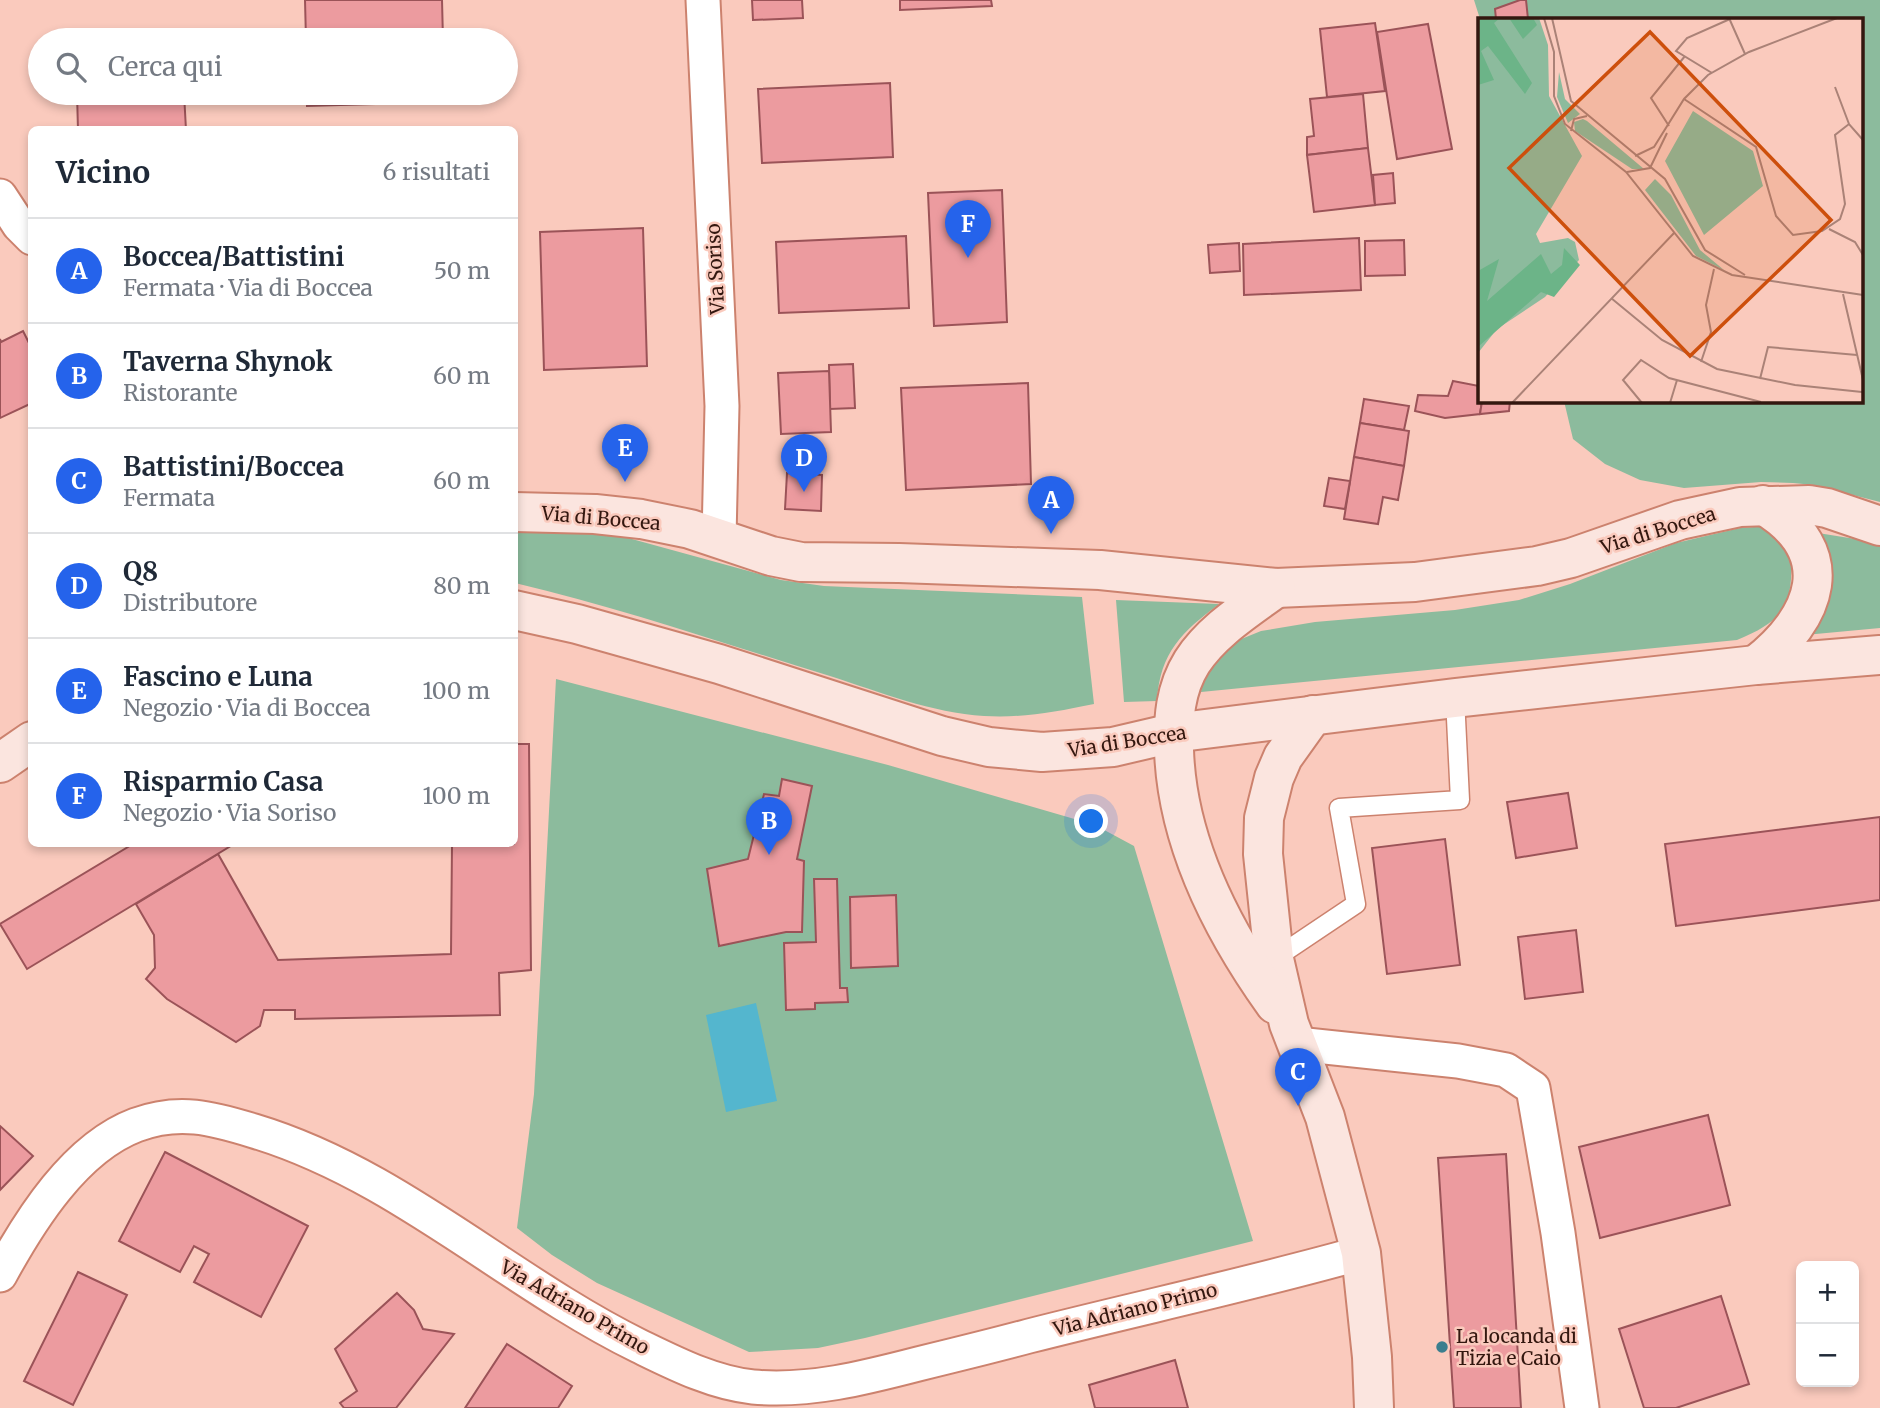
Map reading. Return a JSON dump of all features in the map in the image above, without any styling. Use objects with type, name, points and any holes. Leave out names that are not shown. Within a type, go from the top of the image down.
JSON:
[{"type":"main road","name":"Via di Boccea","points":[[518,512],[641,519],[801,562],[1100,570],[1276,589],[1415,582],[1537,566],[1571,558],[1680,520],[1763,505],[1827,508],[1880,526]]},
{"type":"main road","points":[[1756,665],[1785,641],[1799,622],[1811,597],[1813,582],[1808,553],[1801,538],[1784,520],[1763,505]]},
{"type":"main road","points":[[1276,589],[1216,635],[1193,661],[1180,688],[1173,733],[1177,788],[1192,850],[1219,911],[1256,978],[1293,1034]]},
{"type":"main road","name":"Via di Boccea","points":[[518,611],[649,644],[942,737],[989,747],[1042,752],[1113,747],[1173,733],[1455,698],[1756,665],[1880,655]]},
{"type":"main road","points":[[1313,715],[1283,757],[1268,797],[1264,818],[1263,854],[1274,959],[1293,1034],[1325,1117],[1361,1253],[1372,1357],[1374,1408]]},
{"type":"main road","points":[[0,763],[28,744]]},
{"type":"street","name":"Via Soriso","points":[[703,0],[722,406],[719,538]]},
{"type":"street","points":[[0,197],[28,234]]},
{"type":"street","points":[[1293,1034],[1506,1070],[1533,1088],[1558,1233],[1582,1408]]},
{"type":"street","name":"Via Adriano Primo","points":[[0,1275],[25,1232],[49,1199],[94,1149],[135,1126],[160,1118],[182,1116],[206,1117],[271,1136],[352,1171],[405,1201],[558,1301],[624,1339],[701,1374],[752,1387],[799,1387],[866,1377],[1361,1253]]},
{"type":"lane","points":[[1274,959],[1356,904],[1339,808],[1460,800],[1455,698]]},
{"type":"green space","points":[[1474,0],[1880,0],[1880,502],[1814,485],[1793,483],[1761,482],[1684,488],[1640,480],[1605,464],[1573,439],[1564,402],[1862,402],[1862,18],[1480,18]]},
{"type":"green space","points":[[1768,526],[1790,549],[1791,583],[1788,596],[1784,607],[1767,625],[1737,640],[1201,692],[1203,673],[1234,642],[1261,631],[1315,622],[1455,610],[1519,600],[1570,584],[1676,543],[1740,528]]},
{"type":"green space","points":[[518,529],[610,533],[781,580],[824,586],[1082,597],[1094,704],[1013,716],[984,716],[945,711],[518,584]]},
{"type":"green space","points":[[1818,533],[1868,541],[1880,546],[1880,628],[1805,635]]},
{"type":"green space","points":[[1116,600],[1219,604],[1194,624],[1175,645],[1163,669],[1157,701],[1124,702]]},
{"type":"green space","points":[[556,679],[888,765],[1095,825],[1134,846],[1253,1241],[865,1338],[818,1348],[749,1352],[597,1283],[552,1255],[517,1228],[534,1094]]},
{"type":"water","points":[[756,1003],[777,1101],[726,1112],[706,1015]]},
{"type":"building","points":[[305,0],[442,0],[443,28],[306,28]]},
{"type":"building","points":[[752,0],[802,0],[803,18],[753,20]]},
{"type":"building","points":[[900,0],[991,0],[992,6],[900,10]]},
{"type":"building","points":[[1526,0],[1528,18],[1496,18],[1495,9]]},
{"type":"building","points":[[1375,23],[1385,91],[1327,97],[1320,29]]},
{"type":"building","points":[[1428,24],[1452,149],[1397,159],[1377,32]]},
{"type":"building","points":[[890,83],[893,157],[762,163],[758,89]]},
{"type":"building","points":[[1363,94],[1368,148],[1307,155],[1307,137],[1314,136],[1310,99]]},
{"type":"building","points":[[77,105],[185,105],[186,126],[78,126]]},
{"type":"building","points":[[1368,148],[1375,205],[1314,212],[1307,155]]},
{"type":"building","points":[[1393,173],[1395,203],[1375,205],[1373,175]]},
{"type":"building","points":[[1002,190],[1007,322],[934,326],[928,193]]},
{"type":"building","points":[[643,228],[647,366],[544,370],[540,232]]},
{"type":"building","points":[[906,236],[909,308],[779,313],[776,242]]},
{"type":"building","points":[[1359,238],[1361,290],[1244,295],[1243,244]]},
{"type":"building","points":[[1404,240],[1405,275],[1365,276],[1365,241]]},
{"type":"building","points":[[1239,243],[1240,271],[1210,273],[1208,245]]},
{"type":"building","points":[[23,331],[28,341],[28,405],[0,418],[0,339],[1,342]]},
{"type":"building","points":[[853,364],[855,408],[830,409],[829,365]]},
{"type":"building","points":[[829,371],[831,432],[781,434],[778,373]]},
{"type":"building","points":[[1453,381],[1478,386],[1478,402],[1482,402],[1480,414],[1445,418],[1415,411],[1418,395],[1448,396]]},
{"type":"building","points":[[1028,383],[1031,484],[906,490],[901,388]]},
{"type":"building","points":[[1364,399],[1409,406],[1404,430],[1360,423]]},
{"type":"building","points":[[1482,402],[1510,402],[1509,411],[1480,414]]},
{"type":"building","points":[[1360,423],[1409,431],[1404,466],[1354,457]]},
{"type":"building","points":[[1354,457],[1404,466],[1398,500],[1383,497],[1378,524],[1344,519]]},
{"type":"building","points":[[787,473],[822,475],[821,511],[785,509]]},
{"type":"building","points":[[1329,478],[1350,481],[1345,509],[1324,506]]},
{"type":"building","points":[[518,744],[529,744],[531,970],[499,973],[500,1015],[295,1019],[295,1010],[264,1010],[260,1026],[236,1042],[167,999],[146,979],[155,968],[154,935],[136,904],[218,854],[278,960],[451,954],[452,847],[518,847]]},
{"type":"building","points":[[782,779],[812,786],[797,859],[804,861],[802,932],[786,932],[719,946],[707,869],[748,859],[764,794],[779,796]]},
{"type":"building","points":[[1568,793],[1577,848],[1516,858],[1507,802]]},
{"type":"building","points":[[1880,817],[1880,900],[1676,926],[1665,844]]},
{"type":"building","points":[[1445,839],[1460,965],[1387,974],[1372,848]]},
{"type":"building","points":[[128,847],[229,847],[27,969],[0,924]]},
{"type":"building","points":[[814,879],[837,879],[840,988],[847,988],[848,1002],[815,1003],[815,1009],[786,1010],[784,943],[816,942]]},
{"type":"building","points":[[896,895],[898,966],[851,968],[850,897]]},
{"type":"building","points":[[1576,930],[1583,992],[1525,999],[1518,937]]},
{"type":"building","points":[[1708,1115],[1730,1205],[1600,1238],[1579,1147]]},
{"type":"building","points":[[0,1126],[33,1156],[0,1190]]},
{"type":"building","points":[[165,1152],[308,1226],[261,1317],[194,1282],[209,1254],[194,1246],[180,1272],[119,1241]]},
{"type":"building","points":[[1506,1154],[1521,1408],[1454,1408],[1438,1158]]},
{"type":"building","points":[[78,1272],[127,1295],[73,1405],[24,1381]]},
{"type":"building","points":[[397,1293],[414,1310],[423,1329],[454,1334],[396,1408],[344,1408],[340,1403],[357,1391],[335,1349]]},
{"type":"building","points":[[1721,1296],[1749,1384],[1676,1408],[1644,1408],[1619,1329]]},
{"type":"building","points":[[507,1344],[572,1386],[558,1408],[465,1408]]},
{"type":"building","points":[[1175,1360],[1188,1408],[1095,1408],[1089,1385]]},
{"type":"place","name":"Risparmio Casa","points":[[968,258]]},
{"type":"place","name":"Fascino e Luna","points":[[625,482]]},
{"type":"place","name":"Q8","points":[[804,492]]},
{"type":"place","name":"Boccea/Battistini","points":[[1051,534]]},
{"type":"place","name":"Taverna Shynok","points":[[769,855]]},
{"type":"place","name":"Battistini/Boccea","points":[[1298,1106]]},
{"type":"place","name":"La locanda di Tizia e Caio","points":[[1442,1347]]}]
